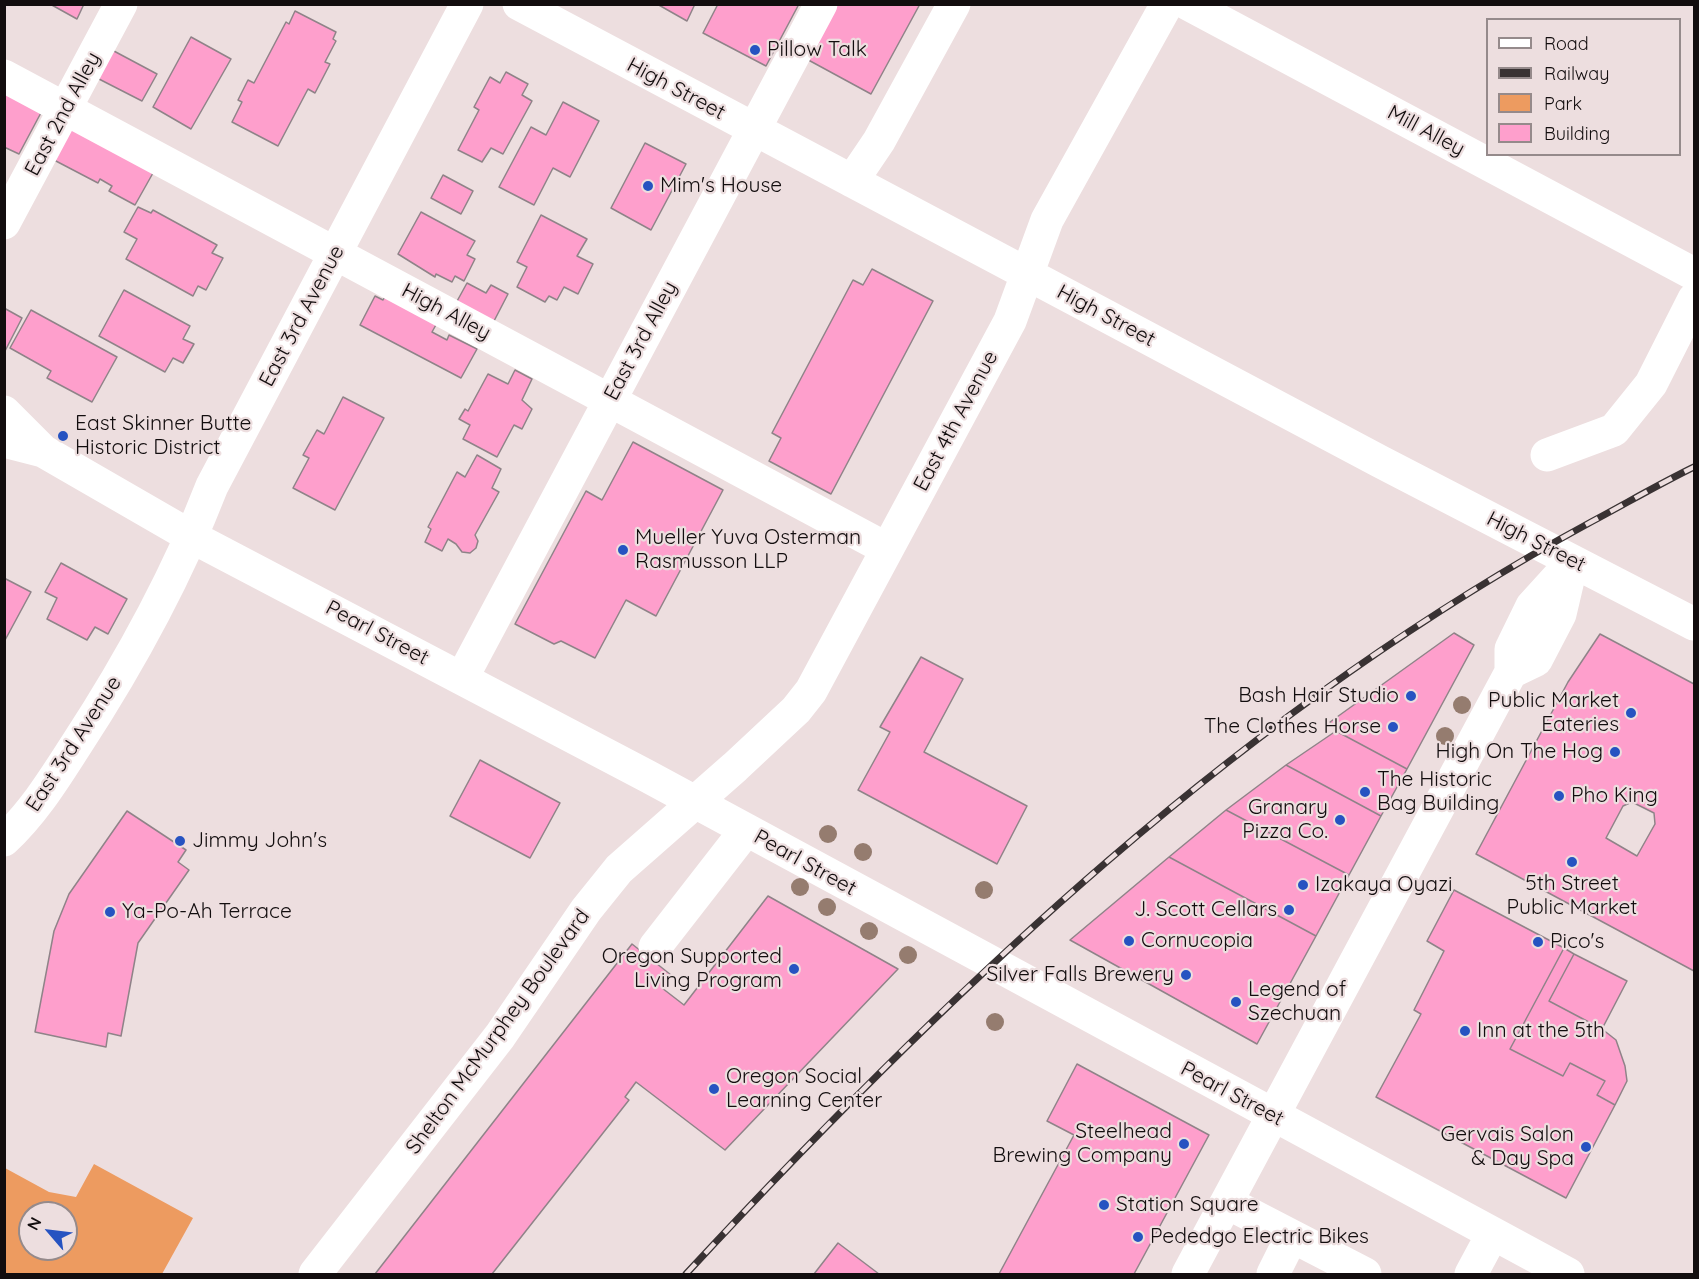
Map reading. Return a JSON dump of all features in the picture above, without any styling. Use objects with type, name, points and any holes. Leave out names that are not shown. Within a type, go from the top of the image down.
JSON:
[{"type":"street","name":"East 2nd Alley","points":[[4,223],[121,4]]},
{"type":"street","name":"East 3rd Avenue","points":[[4,840],[29,816],[107,697],[192,537],[212,486],[467,4]]},
{"type":"street","name":"High Street","points":[[519,4],[1572,562],[1616,582],[1695,624]]},
{"type":"street","name":"East 3rd Alley","points":[[462,678],[821,4]]},
{"type":"street","points":[[852,182],[879,141],[954,4]]},
{"type":"street","name":"East 4th Avenue","points":[[695,803],[796,710],[812,691],[1010,321],[1047,220],[1167,4]]},
{"type":"street","name":"Mill Alley","points":[[1188,4],[1695,274]]},
{"type":"street","name":"High Alley","points":[[4,76],[888,549]]},
{"type":"street","points":[[1547,456],[1614,430],[1651,384],[1695,299]]},
{"type":"street","name":"Pearl Street","points":[[4,412],[43,451],[192,537],[746,830],[1568,1275]]},
{"type":"street","name":"Pearl Street","points":[[4,441],[43,451]]},
{"type":"street","points":[[1188,1275],[1275,1117],[1511,672],[1536,660],[1560,614],[1572,562]]},
{"type":"street","name":"Shelton McMurphey Boulevard","points":[[315,1275],[500,1036],[586,910],[619,869],[695,803]]},
{"type":"street","points":[[655,947],[746,830]]},
{"type":"street","points":[[1228,1203],[1365,1275]]},
{"type":"street","points":[[1471,1275],[1492,1235]]},
{"type":"street","points":[[1272,1275],[1292,1236]]},
{"type":"green space","points":[[94,1164],[193,1218],[162,1274],[5,1274],[5,1168],[49,1192],[76,1197]]},
{"type":"building","points":[[50,4],[84,4],[77,19]]},
{"type":"building","points":[[657,4],[695,4],[687,21]]},
{"type":"building","name":"Pillow Talk","points":[[718,4],[799,4],[766,66],[703,33]]},
{"type":"building","points":[[829,4],[920,4],[871,94],[801,56]]},
{"type":"building","points":[[295,11],[336,32],[333,39],[336,41],[325,62],[330,64],[315,93],[308,89],[278,146],[232,122],[242,102],[238,100],[248,80],[254,83],[286,22],[289,24]]},
{"type":"building","points":[[191,37],[231,59],[191,129],[153,107]]},
{"type":"building","points":[[112,50],[157,74],[142,101],[97,78]]},
{"type":"building","points":[[506,72],[528,84],[522,95],[532,101],[503,154],[491,148],[482,162],[458,150],[479,110],[474,107],[490,77],[500,83]]},
{"type":"building","points":[[4,92],[43,109],[19,154],[4,147]]},
{"type":"building","points":[[563,102],[599,121],[570,177],[553,168],[534,205],[499,187],[531,127],[546,135]]},
{"type":"building","points":[[73,124],[153,173],[135,205],[109,191],[112,186],[100,179],[98,183],[54,160]]},
{"type":"building","name":"Mim's House","points":[[645,143],[686,164],[651,230],[611,208]]},
{"type":"building","points":[[443,175],[473,191],[461,214],[431,198]]},
{"type":"building","points":[[138,207],[151,213],[153,210],[217,245],[212,253],[223,258],[206,290],[198,286],[193,296],[126,259],[137,239],[124,232]]},
{"type":"building","points":[[421,212],[475,241],[467,255],[475,259],[464,281],[455,276],[452,282],[436,274],[435,277],[398,254]]},
{"type":"building","points":[[541,215],[587,239],[577,256],[593,264],[578,294],[564,287],[557,300],[549,296],[545,302],[517,287],[527,267],[517,262]]},
{"type":"building","points":[[872,269],[933,301],[831,494],[769,461],[781,438],[772,433],[853,280],[863,285]]},
{"type":"building","points":[[467,283],[486,293],[491,285],[508,294],[493,323],[456,303]]},
{"type":"building","points":[[124,290],[190,326],[183,339],[194,344],[183,363],[173,358],[165,372],[99,336]]},
{"type":"building","points":[[388,291],[442,314],[432,332],[447,340],[449,335],[477,349],[461,378],[360,325],[375,296],[383,300]]},
{"type":"building","points":[[4,308],[22,318],[5,351],[4,351]]},
{"type":"building","points":[[31,310],[117,357],[92,402],[47,378],[51,371],[10,348]]},
{"type":"building","points":[[515,370],[532,379],[522,400],[532,409],[522,429],[514,425],[497,457],[463,439],[470,425],[459,419],[465,409],[468,411],[488,374],[508,384]]},
{"type":"building","points":[[343,397],[384,418],[335,510],[293,488],[309,458],[303,455],[317,430],[324,434]]},
{"type":"building","name":"Mueller Yuva Osterman Rasmusson LLP","points":[[633,442],[723,490],[656,616],[626,600],[595,658],[561,641],[554,644],[515,624],[586,491],[602,500]]},
{"type":"building","points":[[477,455],[501,469],[492,488],[499,492],[475,535],[478,541],[476,548],[470,553],[462,552],[448,539],[442,551],[425,542],[431,529],[428,527],[457,472],[465,477]]},
{"type":"building","points":[[61,563],[127,599],[108,634],[95,627],[87,640],[47,619],[57,598],[45,592]]},
{"type":"building","points":[[4,578],[31,592],[4,642]]},
{"type":"building","points":[[1454,633],[1474,645],[1407,769],[1336,731],[1330,722]]},
{"type":"building","points":[[1600,634],[1694,684],[1694,971],[1476,854],[1568,682]],"holes":[[[1632,802],[1654,813],[1655,824],[1637,856],[1606,838],[1623,806]]]},
{"type":"building","points":[[921,657],[963,679],[924,752],[1027,806],[997,864],[858,790],[890,732],[880,727]]},
{"type":"building","name":"The Historic Bag Building","points":[[1336,731],[1407,769],[1381,816],[1286,765]]},
{"type":"building","points":[[480,760],[560,803],[530,858],[450,816]]},
{"type":"building","points":[[1286,765],[1381,816],[1349,875],[1226,810]]},
{"type":"building","points":[[1226,810],[1349,875],[1316,936],[1169,857]]},
{"type":"building","name":"Ya-Po-Ah Terrace","points":[[127,811],[186,850],[178,862],[189,870],[138,943],[121,1036],[108,1033],[106,1047],[35,1032],[54,931],[69,894]]},
{"type":"building","points":[[1169,857],[1316,936],[1257,1044],[1070,940]]},
{"type":"building","name":"Inn at the 5th","points":[[1454,890],[1564,948],[1510,1049],[1563,1076],[1570,1063],[1605,1081],[1597,1095],[1615,1105],[1566,1198],[1376,1097],[1421,1014],[1414,1010],[1444,951],[1427,941]]},
{"type":"building","name":"Oregon Social Learning Center","points":[[768,896],[898,969],[725,1150],[636,1082],[625,1097],[629,1100],[492,1274],[375,1274],[632,944],[671,975],[662,988],[684,1005]]},
{"type":"building","points":[[1564,948],[1574,954],[1549,1001],[1602,1029],[1616,1040],[1625,1066],[1627,1081],[1615,1105],[1597,1095],[1605,1081],[1570,1063],[1563,1076],[1510,1049]]},
{"type":"building","points":[[1574,954],[1627,981],[1602,1029],[1549,1001]]},
{"type":"building","name":"Station Square","points":[[1077,1064],[1209,1135],[1134,1274],[999,1274],[1074,1135],[1047,1121]]},
{"type":"building","points":[[838,1243],[879,1274],[814,1274]]},
{"type":"railway","points":[[686,1274],[787,1167],[998,959],[1108,861],[1222,767],[1340,679],[1463,597],[1591,522],[1694,467]]},
{"type":"place","name":"Pillow Talk","points":[[755,50]]},
{"type":"place","name":"Mim's House","points":[[648,186]]},
{"type":"place","name":"East Skinner Butte Historic District","points":[[63,436]]},
{"type":"place","name":"Mueller Yuva Osterman Rasmusson LLP","points":[[623,550]]},
{"type":"place","name":"Bash Hair Studio","points":[[1411,696]]},
{"type":"place","name":"Public Market Eateries","points":[[1631,713]]},
{"type":"place","name":"The Clothes Horse","points":[[1393,727]]},
{"type":"place","name":"High On The Hog","points":[[1615,752]]},
{"type":"place","name":"The Historic Bag Building","points":[[1365,792]]},
{"type":"place","name":"Pho King","points":[[1559,796]]},
{"type":"place","name":"Granary Pizza Co.","points":[[1340,820]]},
{"type":"place","name":"Jimmy John's","points":[[180,841]]},
{"type":"place","name":"5th Street Public Market","points":[[1572,862]]},
{"type":"place","name":"Izakaya Oyazi","points":[[1303,885]]},
{"type":"place","name":"J. Scott Cellars","points":[[1289,910]]},
{"type":"place","name":"Ya-Po-Ah Terrace","points":[[110,912]]},
{"type":"place","name":"Cornucopia","points":[[1129,941]]},
{"type":"place","name":"Pico's","points":[[1538,942]]},
{"type":"place","name":"Oregon Supported Living Program","points":[[794,969]]},
{"type":"place","name":"Silver Falls Brewery","points":[[1186,975]]},
{"type":"place","name":"Legend of Szechuan","points":[[1236,1002]]},
{"type":"place","name":"Inn at the 5th","points":[[1465,1031]]},
{"type":"place","name":"Oregon Social Learning Center","points":[[714,1089]]},
{"type":"place","name":"Steelhead Brewing Company","points":[[1184,1144]]},
{"type":"place","name":"Gervais Salon & Day Spa","points":[[1586,1147]]},
{"type":"place","name":"Station Square","points":[[1104,1205]]},
{"type":"place","name":"Pededgo Electric Bikes","points":[[1138,1237]]}]
